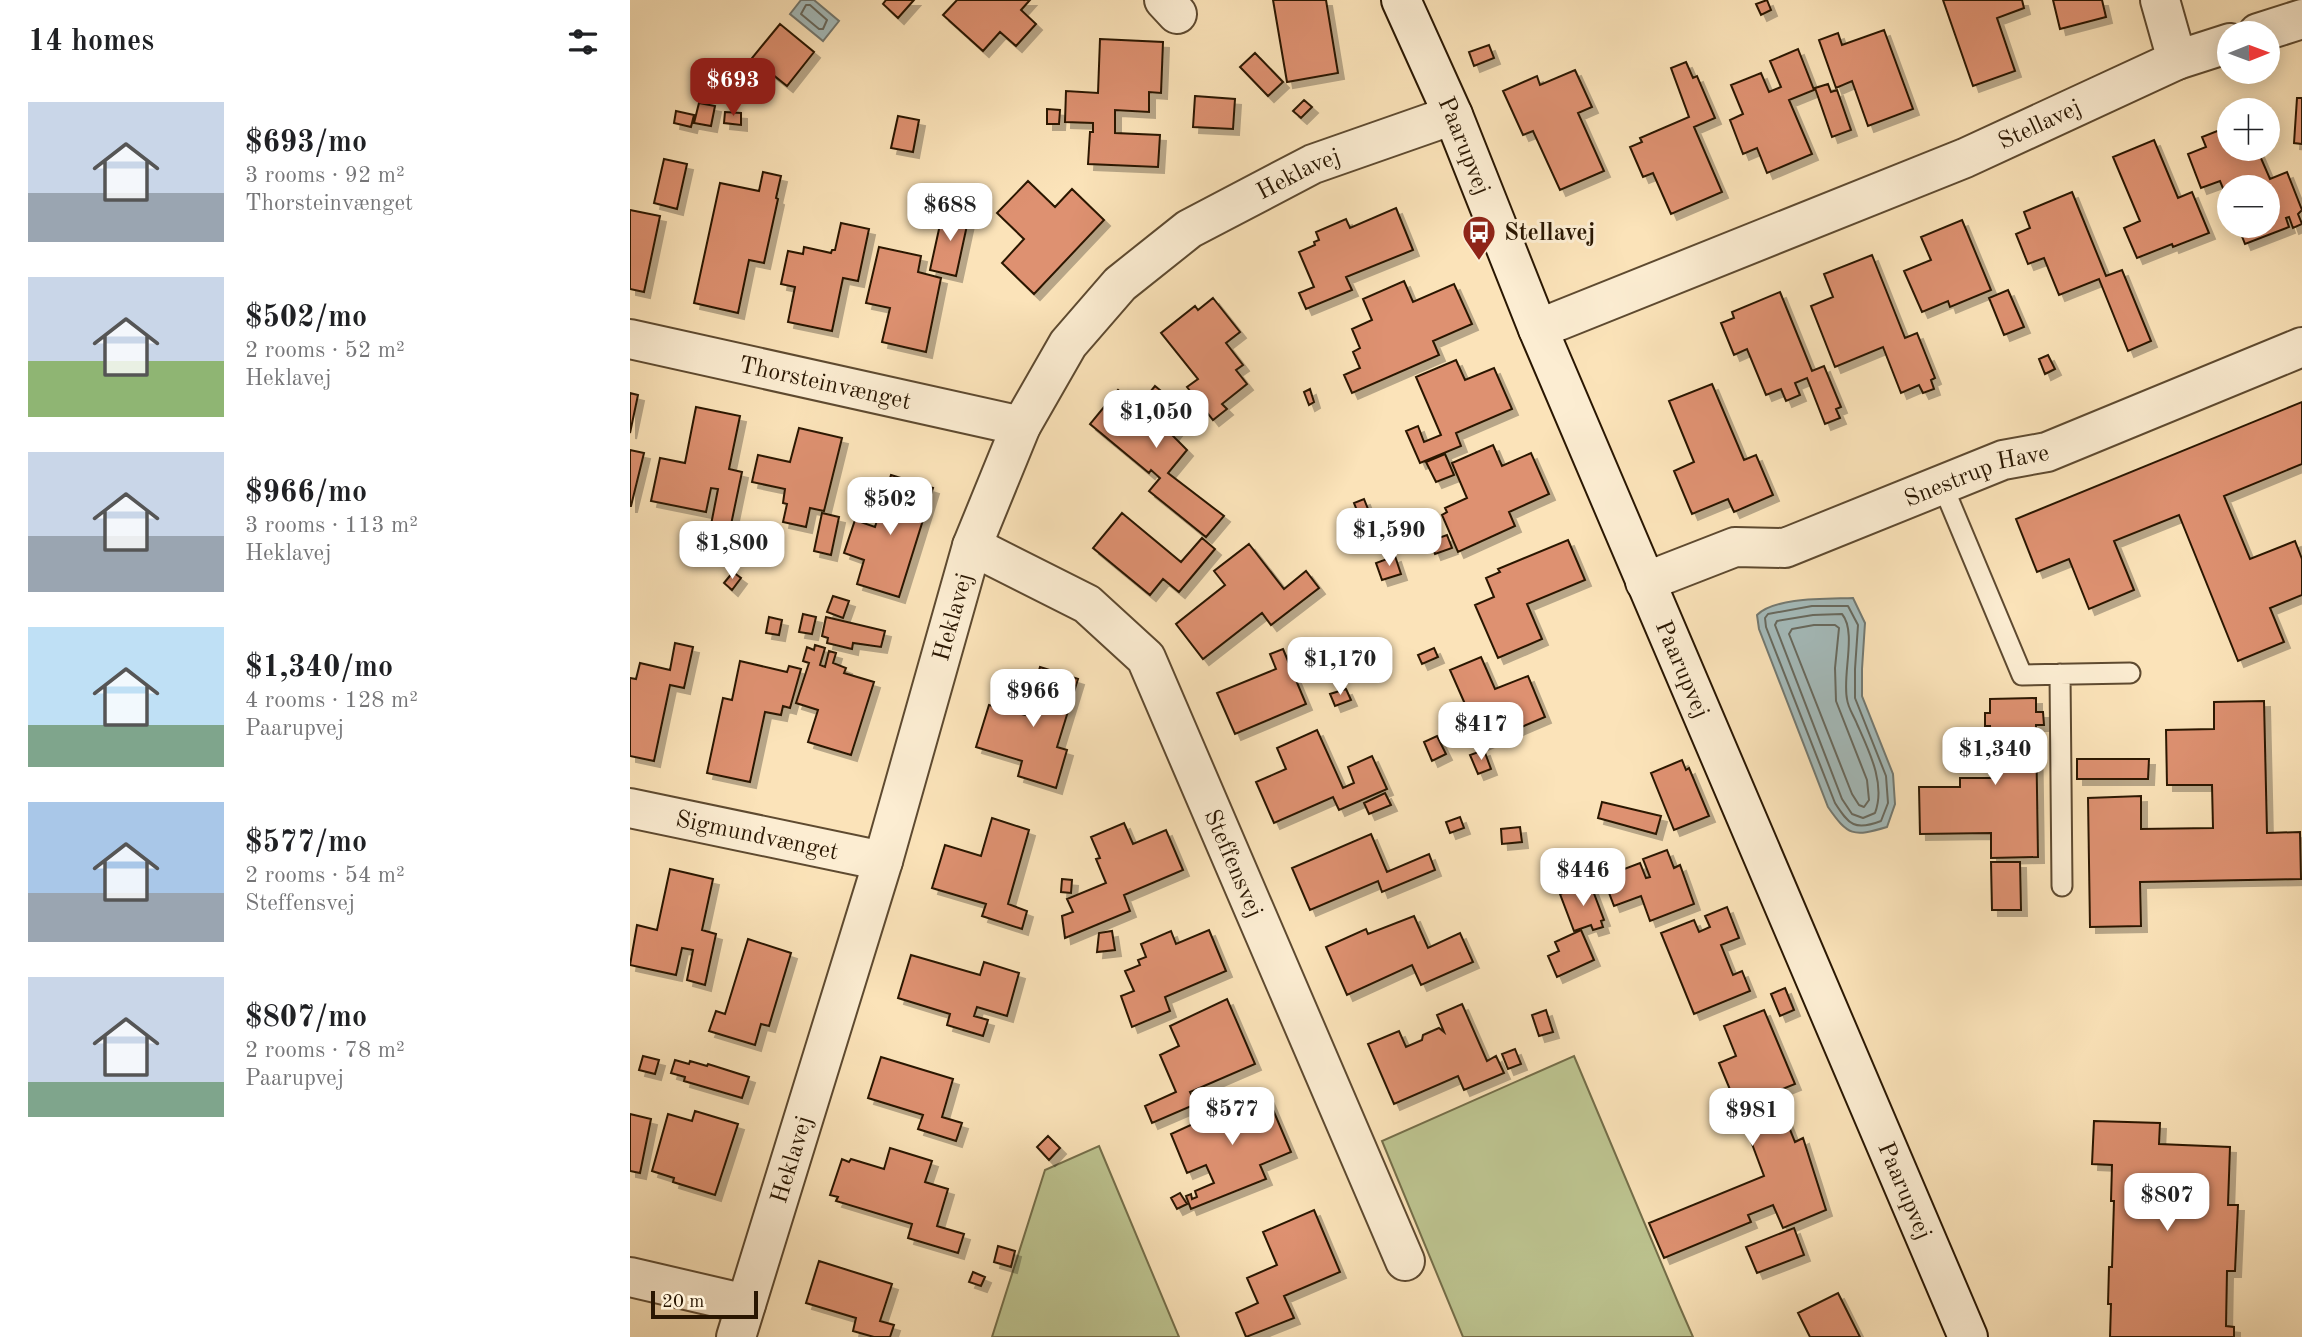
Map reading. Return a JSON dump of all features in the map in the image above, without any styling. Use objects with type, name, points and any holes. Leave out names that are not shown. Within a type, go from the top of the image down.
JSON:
[{"type":"street","name":"Paarupvej","points":[[1401,0],[1453,115],[1538,329],[1968,1337]]},
{"type":"street","points":[[2160,0],[2177,60]]},
{"type":"street","points":[[2280,26],[2302,19]]},
{"type":"street","name":"Stellavej","points":[[1538,329],[1965,158],[2177,60],[2217,47]]},
{"type":"street","name":"Heklavej","points":[[741,1321],[883,861],[972,546],[1021,426],[1068,344],[1120,284],[1189,229],[1313,164],[1453,115]]},
{"type":"street","name":"Thorsteinvænget","points":[[630,339],[1021,426]]},
{"type":"street","name":"Snestrup Have","points":[[1645,582],[1735,547],[1785,548],[2003,460],[2047,452],[2302,346]]},
{"type":"street","name":"Steffensvej","points":[[972,546],[1087,604],[1146,658],[1405,1261]]},
{"type":"street","name":"Sigmundvænget","points":[[630,808],[883,861]]},
{"type":"street","points":[[630,1277],[741,1321]]},
{"type":"lane","points":[[1942,484],[2022,675],[2130,673]]},
{"type":"lane","points":[[2060,674],[2062,886]]},
{"type":"green space","points":[[1574,1056],[1693,1337],[1463,1337],[1382,1141]]},
{"type":"green space","points":[[1099,1146],[1179,1337],[992,1337],[1045,1170]]},
{"type":"water","points":[[801,0],[814,0],[839,21],[823,41],[790,14]]},
{"type":"water","points":[[1853,598],[1865,623],[1862,696],[1893,774],[1895,804],[1887,827],[1859,833],[1846,829],[1828,807],[1759,629],[1757,615],[1765,609],[1789,602]]},
{"type":"building","points":[[886,0],[914,0],[898,18],[883,4]]},
{"type":"building","points":[[957,0],[1030,0],[1021,10],[1036,24],[1016,46],[1000,32],[983,51],[943,15]]},
{"type":"building","points":[[1273,0],[1326,0],[1338,73],[1287,82]]},
{"type":"building","points":[[1767,0],[1771,10],[1761,15],[1756,4]]},
{"type":"building","points":[[1943,0],[2022,0],[2024,8],[1997,18],[2015,71],[1973,86]]},
{"type":"building","points":[[2053,0],[2102,0],[2106,17],[2060,29]]},
{"type":"building","points":[[780,24],[814,52],[787,86],[752,58]]},
{"type":"building","points":[[1884,30],[1913,109],[1868,126],[1852,81],[1836,88],[1819,40],[1838,33],[1842,45]]},
{"type":"building","points":[[1100,39],[1163,42],[1161,93],[1149,92],[1149,112],[1115,110],[1115,133],[1160,135],[1158,167],[1088,164],[1093,123],[1065,122],[1066,91],[1098,93]]},
{"type":"building","points":[[1489,45],[1494,58],[1474,66],[1469,52]]},
{"type":"building","points":[[1798,49],[1814,90],[1789,100],[1812,154],[1767,173],[1757,148],[1743,154],[1730,120],[1743,114],[1731,85],[1761,73],[1769,92],[1781,87],[1770,61]]},
{"type":"building","points":[[1255,53],[1283,82],[1268,96],[1240,67]]},
{"type":"building","points":[[1686,62],[1693,78],[1697,76],[1715,118],[1694,127],[1722,192],[1671,214],[1653,173],[1643,177],[1630,147],[1642,142],[1640,138],[1689,117],[1671,68]]},
{"type":"building","points":[[1575,70],[1592,107],[1578,113],[1604,171],[1560,190],[1533,131],[1523,135],[1503,91],[1537,76],[1540,85]]},
{"type":"building","points":[[1828,84],[1831,92],[1837,90],[1851,130],[1832,137],[1815,88]]},
{"type":"building","points":[[1195,96],[1235,99],[1233,129],[1193,127]]},
{"type":"building","points":[[2297,98],[2302,98],[2302,144],[2294,143]]},
{"type":"building","points":[[1304,100],[1312,107],[1301,118],[1293,111]]},
{"type":"building","points":[[699,103],[715,106],[711,126],[694,123]]},
{"type":"building","points":[[1047,109],[1060,110],[1059,124],[1047,124]]},
{"type":"building","points":[[676,111],[694,115],[691,127],[674,123]]},
{"type":"building","points":[[725,112],[741,113],[741,125],[724,123]]},
{"type":"building","points":[[898,116],[919,120],[913,152],[891,148]]},
{"type":"building","points":[[2217,131],[2217,161],[2262,161],[2268,175],[2217,175],[2217,182],[2201,188],[2188,154],[2206,147],[2202,137]]},
{"type":"building","points":[[2154,140],[2178,198],[2192,192],[2209,233],[2137,258],[2124,228],[2140,221],[2113,157]]},
{"type":"building","points":[[664,159],[687,164],[677,209],[654,203]]},
{"type":"building","points":[[763,172],[781,176],[776,198],[778,199],[764,263],[749,260],[738,313],[694,303],[720,183],[759,191]]},
{"type":"building","points":[[2287,172],[2302,210],[2298,214],[2302,224],[2293,228],[2289,217],[2286,218],[2289,227],[2280,230],[2280,175]]},
{"type":"building","points":[[1028,181],[1055,207],[1072,189],[1104,220],[1034,294],[1002,263],[1024,239],[997,213]]},
{"type":"building","points":[[2072,192],[2106,276],[2122,270],[2151,341],[2128,351],[2099,279],[2059,295],[2044,258],[2028,264],[2016,234],[2030,228],[2024,212]]},
{"type":"building","points":[[1396,208],[1413,250],[1346,277],[1352,290],[1306,309],[1299,293],[1314,287],[1299,252],[1315,245],[1314,242],[1319,240],[1316,232],[1346,219],[1350,228]]},
{"type":"building","points":[[630,210],[660,216],[644,292],[630,289]]},
{"type":"building","points":[[943,211],[969,216],[956,276],[930,270]]},
{"type":"building","points":[[1962,220],[1991,290],[1950,307],[1948,301],[1922,312],[1904,271],[1931,260],[1921,237]]},
{"type":"building","points":[[841,223],[869,229],[858,281],[843,278],[832,331],[788,322],[795,287],[781,284],[788,251],[803,254],[804,247],[831,253],[835,250]]},
{"type":"building","points":[[2243,238],[2261,238],[2245,244]]},
{"type":"building","points":[[879,247],[921,256],[918,272],[941,278],[926,352],[882,342],[890,308],[866,303]]},
{"type":"building","points":[[1872,255],[1905,338],[1917,333],[1935,378],[1931,380],[1934,389],[1923,393],[1919,385],[1901,393],[1883,347],[1835,367],[1811,306],[1833,297],[1824,274]]},
{"type":"building","points":[[1404,281],[1413,302],[1454,284],[1472,324],[1433,341],[1439,355],[1352,393],[1344,375],[1360,368],[1353,352],[1360,348],[1352,329],[1372,320],[1363,299]]},
{"type":"building","points":[[2008,290],[2024,327],[2004,335],[1989,298]]},
{"type":"building","points":[[1780,292],[1812,371],[1824,366],[1841,407],[1836,409],[1840,418],[1825,424],[1807,378],[1795,383],[1800,395],[1786,401],[1781,389],[1766,395],[1747,349],[1734,355],[1721,323],[1734,318],[1732,312]]},
{"type":"building","points":[[1213,298],[1240,332],[1226,343],[1243,365],[1236,370],[1247,384],[1222,404],[1227,409],[1213,420],[1187,387],[1198,379],[1161,333],[1195,306],[1198,310]]},
{"type":"building","points":[[2048,355],[2055,369],[2045,374],[2039,359]]},
{"type":"building","points":[[1456,360],[1465,380],[1494,368],[1512,409],[1456,433],[1461,446],[1420,463],[1406,431],[1418,426],[1424,442],[1441,435],[1416,377]]},
{"type":"building","points":[[1712,384],[1744,460],[1756,455],[1773,495],[1734,512],[1728,499],[1692,514],[1674,471],[1694,462],[1669,401]]},
{"type":"building","points":[[1155,386],[1189,414],[1172,435],[1187,450],[1168,473],[1224,516],[1206,537],[1149,491],[1160,478],[1151,470],[1149,473],[1090,424],[1118,390],[1138,407]]},
{"type":"building","points":[[1310,389],[1314,402],[1309,405],[1304,392]]},
{"type":"building","points":[[630,393],[638,395],[630,433]]},
{"type":"building","points":[[2302,402],[2302,464],[2224,496],[2250,559],[2295,541],[2302,559],[2302,595],[2270,608],[2284,642],[2238,661],[2179,515],[2114,541],[2134,590],[2089,609],[2069,559],[2037,572],[2016,519]]},
{"type":"building","points":[[696,407],[740,416],[729,469],[742,472],[728,539],[709,535],[718,489],[711,488],[706,512],[651,501],[660,458],[685,463]]},
{"type":"building","points":[[799,428],[842,438],[824,511],[810,508],[806,527],[783,522],[787,504],[783,503],[785,489],[752,482],[758,455],[790,462]]},
{"type":"building","points":[[1493,445],[1502,466],[1531,453],[1549,494],[1509,512],[1515,526],[1458,552],[1442,515],[1447,512],[1445,508],[1467,498],[1452,463]]},
{"type":"building","points":[[630,450],[644,453],[631,506],[630,506]]},
{"type":"building","points":[[1445,454],[1454,475],[1436,482],[1426,462]]},
{"type":"building","points":[[891,475],[933,488],[899,597],[857,584],[864,560],[844,553],[855,520],[875,527]]},
{"type":"building","points":[[1364,499],[1370,514],[1360,518],[1354,503]]},
{"type":"building","points":[[822,513],[839,517],[831,555],[814,551]]},
{"type":"building","points":[[1122,513],[1181,562],[1202,538],[1215,549],[1179,592],[1163,579],[1150,595],[1093,548]]},
{"type":"building","points":[[1447,535],[1452,548],[1435,554],[1430,541]]},
{"type":"building","points":[[1568,540],[1585,580],[1527,604],[1542,639],[1498,658],[1475,605],[1494,597],[1486,578],[1500,572],[1498,569]]},
{"type":"building","points":[[1249,544],[1284,589],[1306,571],[1319,588],[1271,625],[1262,613],[1203,659],[1176,624],[1225,585],[1214,571]]},
{"type":"building","points":[[1395,556],[1401,574],[1382,580],[1376,563]]},
{"type":"building","points":[[733,572],[741,578],[732,590],[724,583]]},
{"type":"building","points":[[833,596],[849,601],[843,618],[827,612]]},
{"type":"building","points":[[803,614],[816,617],[812,634],[799,632]]},
{"type":"building","points":[[769,617],[782,620],[779,635],[766,633]]},
{"type":"building","points":[[826,617],[885,631],[881,647],[853,643],[852,649],[827,643],[828,638],[822,636]]},
{"type":"building","points":[[675,643],[693,647],[684,688],[670,685],[654,761],[630,756],[630,678],[636,679],[640,663],[670,670]]},
{"type":"building","points":[[815,645],[825,648],[820,665],[825,667],[829,651],[836,653],[833,663],[846,668],[844,673],[874,682],[851,755],[808,742],[818,710],[796,703],[809,663],[803,661],[807,647],[814,650]]},
{"type":"building","points":[[1434,648],[1438,657],[1422,664],[1418,655]]},
{"type":"building","points":[[1283,649],[1306,704],[1235,734],[1217,693],[1276,669],[1270,654]]},
{"type":"building","points":[[1481,657],[1495,689],[1528,676],[1545,717],[1477,746],[1459,706],[1465,704],[1450,670]]},
{"type":"building","points":[[740,661],[787,672],[789,666],[801,669],[790,708],[783,706],[781,715],[765,712],[750,782],[707,773],[723,698],[732,700]]},
{"type":"building","points":[[1040,667],[1078,679],[1057,747],[1067,750],[1056,788],[1018,776],[1022,761],[976,747],[989,705],[1025,715]]},
{"type":"building","points":[[1346,689],[1351,700],[1335,706],[1330,694]]},
{"type":"building","points":[[2036,698],[2036,712],[2043,712],[2044,725],[2036,725],[2038,857],[1991,858],[1991,833],[1920,834],[1919,787],[1960,787],[1960,778],[1991,778],[1990,726],[1985,726],[1985,713],[1990,713],[1990,699]]},
{"type":"building","points":[[2264,701],[2267,833],[2300,832],[2301,879],[2140,882],[2141,926],[2090,927],[2088,798],[2141,796],[2141,829],[2213,828],[2212,785],[2167,785],[2166,730],[2214,729],[2214,702]]},
{"type":"building","points":[[1317,730],[1343,788],[1354,783],[1348,767],[1372,756],[1387,789],[1339,810],[1333,797],[1274,823],[1256,782],[1286,769],[1277,748]]},
{"type":"building","points":[[1437,736],[1446,754],[1432,761],[1424,742]]},
{"type":"building","points":[[1484,750],[1491,769],[1478,774],[1470,755]]},
{"type":"building","points":[[2077,759],[2149,759],[2148,779],[2077,779]]},
{"type":"building","points":[[1682,760],[1686,770],[1689,768],[1709,816],[1674,830],[1651,773]]},
{"type":"building","points":[[1385,793],[1391,805],[1369,814],[1364,803]]},
{"type":"building","points":[[1602,802],[1661,816],[1656,834],[1598,818]]},
{"type":"building","points":[[1460,817],[1464,828],[1450,833],[1446,822]]},
{"type":"building","points":[[992,818],[1029,830],[1008,904],[1027,911],[1022,929],[982,916],[986,904],[932,888],[945,845],[981,856]]},
{"type":"building","points":[[1124,823],[1133,844],[1166,830],[1183,870],[1124,895],[1130,911],[1065,938],[1062,916],[1073,912],[1067,899],[1106,883],[1091,837]]},
{"type":"building","points":[[1520,827],[1522,842],[1502,844],[1501,829]]},
{"type":"building","points":[[1371,834],[1387,872],[1429,854],[1435,870],[1382,892],[1378,881],[1310,910],[1292,868]]},
{"type":"building","points":[[1667,850],[1674,868],[1680,865],[1694,904],[1650,921],[1641,896],[1614,906],[1603,877],[1640,863],[1646,878],[1650,877],[1643,859]]},
{"type":"building","points":[[1991,862],[2020,862],[2021,910],[1992,910]]},
{"type":"building","points":[[670,869],[713,879],[702,930],[716,934],[705,985],[687,980],[693,950],[682,948],[676,975],[630,965],[637,925],[657,930]]},
{"type":"building","points":[[1062,879],[1072,880],[1071,893],[1061,892]]},
{"type":"building","points":[[1590,883],[1604,920],[1601,921],[1603,927],[1593,930],[1591,925],[1574,931],[1560,894]]},
{"type":"building","points":[[1727,907],[1739,938],[1721,945],[1733,975],[1742,971],[1750,991],[1694,1014],[1661,933],[1694,920],[1699,932],[1710,927],[1705,916]]},
{"type":"building","points":[[1414,916],[1428,948],[1460,933],[1473,962],[1421,985],[1412,965],[1347,995],[1326,947],[1366,929],[1368,934]]},
{"type":"building","points":[[1209,930],[1226,971],[1165,997],[1170,1011],[1132,1027],[1121,996],[1134,991],[1125,971],[1140,965],[1138,960],[1146,957],[1141,944],[1171,931],[1176,944]]},
{"type":"building","points":[[1581,930],[1594,960],[1557,977],[1548,956],[1559,951],[1555,942]]},
{"type":"building","points":[[1112,931],[1115,950],[1097,952],[1099,933]]},
{"type":"building","points":[[748,939],[791,953],[769,1026],[761,1024],[755,1045],[709,1031],[716,1011],[725,1014]]},
{"type":"building","points":[[911,955],[980,975],[984,962],[1019,973],[1007,1016],[977,1007],[974,1016],[988,1020],[983,1036],[947,1025],[950,1014],[898,998]]},
{"type":"building","points":[[1785,988],[1794,1010],[1780,1016],[1771,994]]},
{"type":"building","points":[[1227,999],[1255,1064],[1190,1092],[1196,1104],[1152,1123],[1145,1106],[1176,1092],[1160,1055],[1179,1046],[1170,1026]]},
{"type":"building","points":[[1462,1004],[1487,1061],[1496,1056],[1504,1073],[1464,1090],[1458,1076],[1394,1104],[1368,1044],[1399,1031],[1406,1047],[1439,1028],[1444,1032],[1437,1015]]},
{"type":"building","points":[[1546,1010],[1553,1032],[1539,1036],[1532,1015]]},
{"type":"building","points":[[1764,1010],[1795,1084],[1775,1092],[1795,1142],[1803,1138],[1826,1210],[1783,1228],[1773,1205],[1748,1215],[1751,1222],[1664,1258],[1649,1223],[1764,1176],[1743,1120],[1738,1122],[1731,1106],[1736,1104],[1719,1063],[1736,1056],[1724,1026]]},
{"type":"building","points":[[1515,1049],[1521,1064],[1508,1069],[1502,1054]]},
{"type":"building","points":[[643,1056],[659,1060],[655,1074],[639,1070]]},
{"type":"building","points":[[881,1057],[953,1079],[942,1117],[962,1123],[956,1141],[918,1129],[923,1115],[868,1098]]},
{"type":"building","points":[[675,1060],[689,1064],[690,1061],[707,1066],[708,1064],[749,1077],[742,1098],[684,1081],[685,1077],[671,1073]]},
{"type":"building","points":[[1265,1091],[1291,1152],[1260,1165],[1266,1179],[1191,1209],[1186,1196],[1191,1194],[1192,1199],[1197,1197],[1195,1191],[1214,1183],[1206,1165],[1187,1173],[1171,1134]]},
{"type":"building","points":[[695,1111],[738,1124],[715,1195],[673,1182],[674,1178],[652,1171],[668,1114],[692,1121]]},
{"type":"building","points":[[630,1114],[651,1119],[640,1173],[630,1171]]},
{"type":"building","points":[[2094,1121],[2160,1123],[2159,1144],[2230,1147],[2228,1205],[2238,1205],[2235,1271],[2227,1271],[2226,1326],[2234,1327],[2234,1337],[2110,1337],[2109,1267],[2112,1267],[2114,1201],[2111,1201],[2112,1165],[2092,1164]]},
{"type":"building","points":[[1048,1136],[1060,1148],[1049,1160],[1037,1147]]},
{"type":"building","points":[[890,1148],[932,1161],[925,1182],[948,1189],[937,1226],[964,1234],[958,1253],[908,1238],[912,1224],[836,1201],[838,1197],[830,1195],[842,1159],[884,1169]]},
{"type":"building","points":[[1180,1193],[1187,1204],[1177,1209],[1171,1198]]},
{"type":"building","points":[[1314,1210],[1340,1272],[1284,1296],[1294,1318],[1246,1337],[1236,1313],[1258,1303],[1247,1278],[1277,1265],[1263,1232]]},
{"type":"building","points":[[1794,1228],[1804,1255],[1757,1273],[1746,1247]]},
{"type":"building","points":[[998,1246],[1015,1251],[1011,1267],[994,1262]]},
{"type":"building","points":[[819,1261],[892,1284],[880,1321],[894,1325],[890,1337],[874,1337],[853,1331],[856,1318],[806,1303]]},
{"type":"building","points":[[973,1272],[985,1277],[981,1286],[969,1282]]},
{"type":"building","points":[[1838,1293],[1860,1337],[1810,1337],[1798,1313]]},
{"type":"place","name":"Stellavej","points":[[1479,262]]}]
